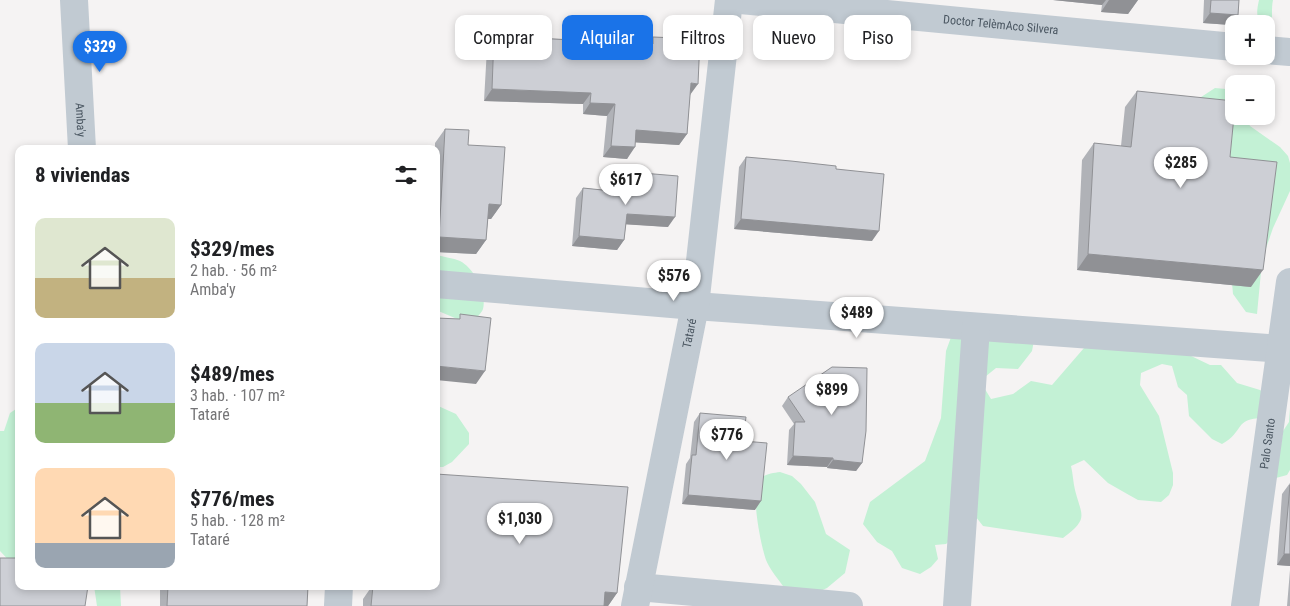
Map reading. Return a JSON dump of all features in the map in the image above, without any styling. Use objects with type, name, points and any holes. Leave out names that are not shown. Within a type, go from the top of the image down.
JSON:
[{"type":"street","name":"Amba'y","points":[[74,0],[82,145]]},
{"type":"street","name":"Tataré","points":[[637,597],[695,306],[729,0]]},
{"type":"street","name":"Doctor TelèmAco Silvera","points":[[740,0],[1225,46]]},
{"type":"street","points":[[1275,51],[1290,52]]},
{"type":"street","name":"Palo Santo","points":[[1245,606],[1290,282]]},
{"type":"street","points":[[440,284],[695,306],[1282,349]]},
{"type":"street","points":[[958,606],[976,327]]},
{"type":"street","points":[[338,606],[339,590]]},
{"type":"street","points":[[637,597],[849,606]]},
{"type":"green space","points":[[1259,0],[1273,0],[1272,15],[1258,15]]},
{"type":"green space","points":[[1215,88],[1225,89],[1225,125],[1250,125],[1280,147],[1288,156],[1290,163],[1290,191],[1265,251],[1257,314],[1246,312],[1233,294],[1231,272],[1195,101]]},
{"type":"green space","points":[[440,256],[465,264],[474,275],[481,289],[484,303],[482,310],[476,319],[462,321],[440,312]]},
{"type":"green space","points":[[954,329],[1036,330],[1032,351],[1018,369],[996,368],[980,381],[991,399],[1013,394],[1031,381],[1052,385],[1084,348],[1103,335],[1168,345],[1210,365],[1221,365],[1237,383],[1260,390],[1277,402],[1266,418],[1248,420],[1240,426],[1234,435],[1222,444],[1212,439],[1189,416],[1187,395],[1178,387],[1172,366],[1162,364],[1141,373],[1140,385],[1159,416],[1173,473],[1173,485],[1169,495],[1161,502],[1138,500],[1108,483],[1084,460],[1071,466],[1074,487],[1081,512],[1080,521],[1063,538],[983,526],[976,517],[946,544],[935,545],[938,559],[931,567],[920,574],[902,568],[892,551],[877,542],[863,524],[870,502],[925,461],[941,418],[946,351]]},
{"type":"green space","points":[[440,407],[456,414],[469,433],[469,444],[452,462],[440,467]]},
{"type":"green space","points":[[1290,408],[1290,470],[1287,475],[1276,478],[1283,431],[1289,422]]},
{"type":"green space","points":[[15,410],[15,567],[0,551],[0,431],[4,431],[10,413]]},
{"type":"green space","points":[[780,472],[792,476],[801,484],[815,502],[826,534],[850,550],[845,573],[827,588],[818,592],[785,589],[766,560],[757,519],[757,486],[763,476]]},
{"type":"green space","points":[[95,590],[120,590],[121,606],[97,606]]},
{"type":"building","points":[[1211,0],[1239,0],[1238,15],[1210,13]]},
{"type":"building","points":[[653,37],[663,37],[663,60],[699,60],[698,84],[691,83],[687,134],[636,130],[635,147],[611,146],[615,104],[590,103],[591,93],[492,89],[493,60],[552,60],[552,39],[562,39],[562,60],[653,60]]},
{"type":"building","points":[[1137,91],[1225,100],[1225,125],[1233,125],[1230,157],[1277,162],[1263,270],[1088,254],[1094,143],[1131,147]]},
{"type":"building","points":[[445,129],[469,130],[468,145],[505,147],[501,205],[489,204],[486,240],[440,237]]},
{"type":"building","points":[[746,157],[836,166],[836,169],[884,174],[879,231],[741,219]]},
{"type":"building","points":[[642,173],[678,176],[675,217],[627,214],[624,240],[579,236],[583,188],[641,194]]},
{"type":"building","points":[[460,314],[491,318],[485,371],[440,366],[440,318],[460,319]]},
{"type":"building","points":[[832,367],[867,368],[866,431],[862,463],[833,460],[833,458],[793,456],[795,422],[805,422],[788,397]]},
{"type":"building","points":[[700,413],[746,417],[743,441],[767,443],[761,501],[688,495],[692,455],[696,455]]},
{"type":"building","points":[[440,474],[628,487],[617,593],[605,592],[604,606],[371,606],[373,590],[440,590]]},
{"type":"building","points":[[1290,485],[1290,554],[1284,554]]},
{"type":"building","points":[[0,558],[15,558],[15,590],[87,590],[85,606],[0,606]]},
{"type":"building","points":[[168,590],[308,590],[307,606],[167,606]]}]
